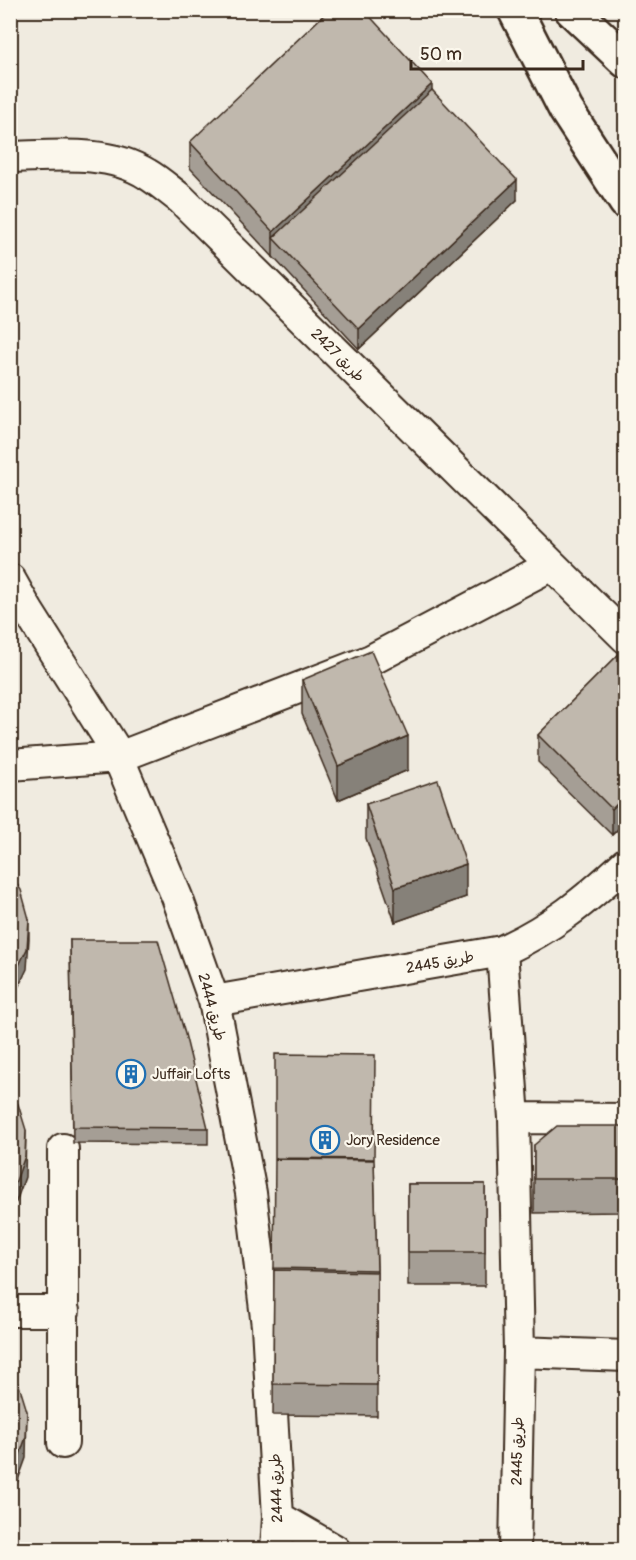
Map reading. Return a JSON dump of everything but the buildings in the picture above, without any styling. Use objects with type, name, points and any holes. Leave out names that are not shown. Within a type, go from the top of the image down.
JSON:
[{"type":"highway","points":[[514,10],[566,110],[626,202]]},
{"type":"highway","points":[[572,10],[626,61]]},
{"type":"street","name":"طريق 2427","points":[[10,157],[85,156],[116,161],[146,172],[172,192],[550,566],[626,638]]},
{"type":"street","points":[[10,765],[119,757],[370,660],[550,566]]},
{"type":"street","name":"طريق 2444","points":[[10,579],[119,757],[177,897],[214,1001],[251,1193],[262,1281],[267,1326],[278,1517],[276,1550]]},
{"type":"street","points":[[502,951],[538,934],[583,903],[626,863]]},
{"type":"street","name":"طريق 2445","points":[[214,1001],[502,951],[514,1118],[519,1352],[515,1550]]},
{"type":"street","points":[[514,1118],[626,1119]]},
{"type":"street","points":[[63,1149],[63,1443]]},
{"type":"street","points":[[10,1311],[64,1311]]},
{"type":"street","points":[[519,1352],[626,1356]]},
{"type":"street","points":[[278,1517],[335,1550]]},
{"type":"place","name":"Juffair Lofts","points":[[131,1074]]},
{"type":"place","name":"Jory Residence","points":[[325,1140]]}]
